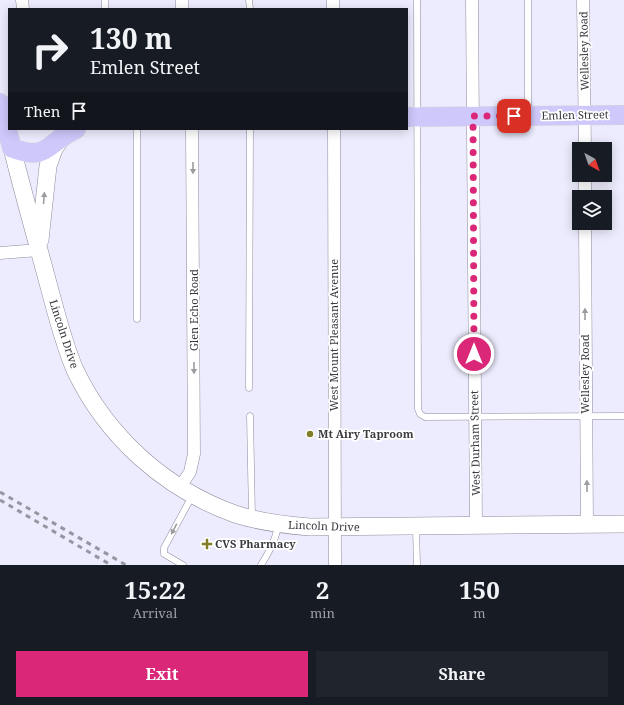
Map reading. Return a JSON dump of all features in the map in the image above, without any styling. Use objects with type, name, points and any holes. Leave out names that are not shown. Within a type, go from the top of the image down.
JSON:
[{"type":"main road","points":[[0,98],[8,91]]},
{"type":"main road","name":"Lincoln Drive","points":[[0,103],[68,352],[84,386],[109,425],[129,447],[157,472],[187,491],[235,514],[278,524],[310,527],[624,524]]},
{"type":"main road","name":"Emlen Street","points":[[412,116],[624,115]]},
{"type":"main road","points":[[12,148],[24,153],[39,152],[45,150],[67,132]]},
{"type":"main road","points":[[39,250],[48,166],[54,149],[67,132]]},
{"type":"street","name":"West Durham Street","points":[[472,0],[476,526]]},
{"type":"street","name":"Wellesley Road","points":[[583,0],[584,142]]},
{"type":"street","name":"Glen Echo Road","points":[[187,491],[194,454],[192,130]]},
{"type":"street","name":"West Mount Pleasant Avenue","points":[[334,130],[335,565]]},
{"type":"street","name":"Wellesley Road","points":[[585,230],[587,525]]},
{"type":"street","points":[[0,253],[39,250]]},
{"type":"lane","points":[[416,0],[412,116],[418,409],[420,414],[425,417],[624,416]]},
{"type":"lane","points":[[528,0],[528,116]]},
{"type":"lane","points":[[137,130],[137,319]]},
{"type":"lane","points":[[249,388],[250,130]]},
{"type":"lane","points":[[250,416],[252,518]]},
{"type":"lane","points":[[183,565],[164,554],[164,548],[187,491]]},
{"type":"lane","points":[[261,565],[273,546],[278,524]]},
{"type":"lane","points":[[416,526],[416,565]]},
{"type":"railway","points":[[0,492],[126,565]]},
{"type":"railway","points":[[0,500],[111,565]]},
{"type":"place","name":"Mt Airy Taproom","points":[[310,434]]},
{"type":"place","name":"CVS Pharmacy","points":[[207,544]]},
{"type":"route","points":[[474,354],[473,116],[514,116]]}]
